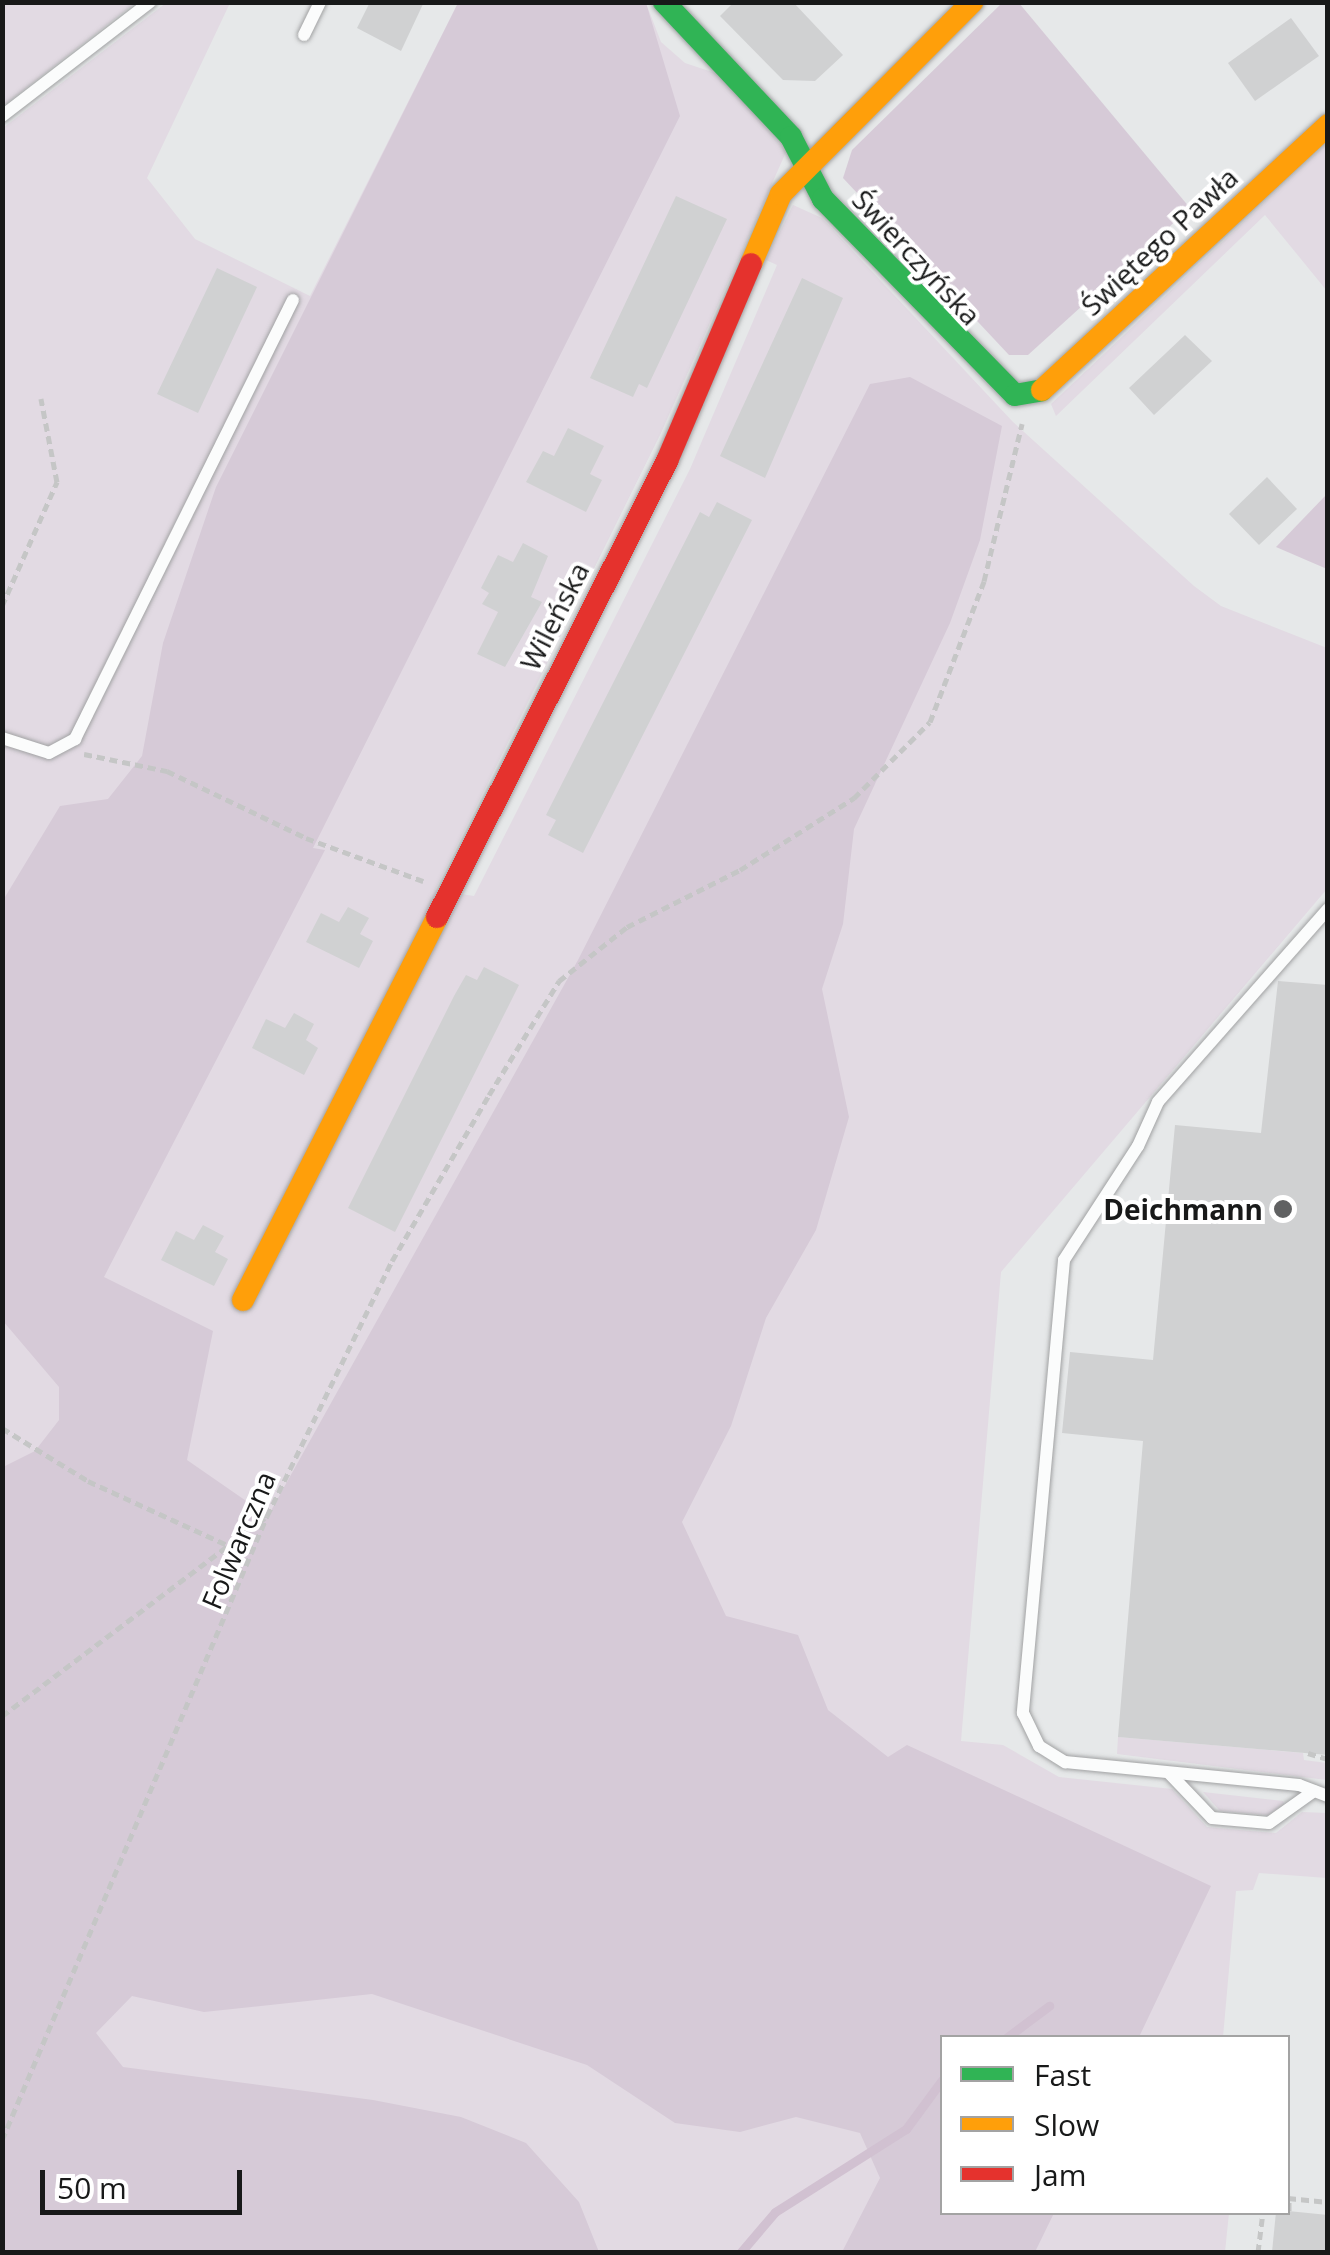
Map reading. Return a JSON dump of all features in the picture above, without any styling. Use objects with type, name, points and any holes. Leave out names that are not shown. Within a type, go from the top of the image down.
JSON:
[{"type":"street","name":"Świerczyńska","points":[[664,2],[809,166],[822,199],[1000,387],[1029,397]]},
{"type":"street","name":"Wileńska","points":[[243,1300],[666,461],[781,194],[972,2]]},
{"type":"street","name":"Świętego Pawła","points":[[1029,397],[1328,124]]},
{"type":"lane","points":[[2,116],[150,2]]},
{"type":"lane","points":[[304,35],[320,2]]},
{"type":"lane","points":[[2,738],[49,753],[63,749],[75,739],[292,300]]},
{"type":"lane","points":[[1321,1794],[1051,1758],[1023,1713],[1057,1289],[1078,1230],[1125,1169],[1158,1102],[1328,908]]},
{"type":"lane","points":[[1170,1774],[1212,1818],[1269,1823],[1321,1794]]},
{"type":"path","name":"Folwarczna","points":[[2,2140],[268,1516],[392,1262],[559,981],[627,927],[740,870],[854,798],[930,722],[984,581],[1029,397]]},
{"type":"path","points":[[2,606],[58,482],[41,399]]},
{"type":"path","points":[[63,749],[167,771],[306,838],[450,888]]},
{"type":"path","points":[[2,1428],[88,1481],[229,1546]]},
{"type":"path","points":[[2,1716],[268,1516]]},
{"type":"path","points":[[1308,1753],[1328,1759]]},
{"type":"path","points":[[1290,2198],[1328,2202]]},
{"type":"path","points":[[1258,2252],[1263,2215]]},
{"type":"shaded area","points":[[3,2],[135,2],[135,3],[3,106]]},
{"type":"shaded area","points":[[1003,2],[1019,3],[1190,208],[1028,355],[1009,355],[843,178],[852,150]]},
{"type":"shaded area","points":[[166,3],[230,3],[147,178],[195,239],[310,296],[458,3],[646,3],[661,42],[685,63],[721,75],[786,152],[661,433],[435,890],[474,896],[690,469],[777,265],[766,260],[793,205],[822,218],[1013,422],[1194,586],[1221,606],[1327,648],[1327,889],[1001,1272],[961,1741],[1003,1745],[1059,1777],[1172,1789],[1207,1827],[1276,1833],[1302,1812],[1327,1813],[1327,1878],[1259,1873],[1253,1890],[1236,1891],[1223,2035],[940,2035],[940,2215],[1229,2215],[1225,2252],[3,2252],[3,128]]},
{"type":"shaded area","points":[[458,3],[646,3],[680,116],[313,848],[325,850],[104,1277],[213,1331],[187,1460],[268,1516],[578,960],[870,384],[910,377],[1002,426],[980,540],[950,623],[854,829],[843,924],[822,989],[849,1117],[816,1230],[766,1318],[731,1426],[682,1522],[726,1616],[798,1635],[828,1710],[888,1757],[907,1745],[1211,1886],[1140,2035],[940,2035],[940,2215],[1053,2215],[1035,2252],[842,2252],[880,2178],[860,2133],[796,2117],[740,2132],[675,2123],[587,2065],[372,1994],[204,2012],[132,1996],[96,2033],[123,2067],[373,2100],[461,2117],[526,2143],[579,2202],[599,2252],[3,2252],[3,1467],[35,1451],[59,1420],[59,1387],[3,1321],[2,902],[60,806],[108,799],[142,756],[163,643],[216,487]]},
{"type":"shaded area","points":[[1327,143],[1327,291],[1265,215],[1056,416],[1051,404]]},
{"type":"shaded area","points":[[1327,494],[1327,569],[1276,547]]},
{"type":"shaded area","points":[[1118,1737],[1303,1753],[1304,1760],[1327,1763],[1327,1780],[1117,1754]]},
{"type":"shaded area","points":[[1203,1792],[1284,1804],[1268,1815],[1220,1811]]},
{"type":"building","points":[[370,2],[424,2],[401,51],[357,28]]},
{"type":"building","points":[[734,2],[793,2],[843,55],[815,81],[783,80],[720,16]]},
{"type":"building","points":[[1291,18],[1319,56],[1255,101],[1228,63]]},
{"type":"building","points":[[676,196],[727,219],[647,388],[639,384],[633,397],[590,378]]},
{"type":"building","points":[[217,268],[257,287],[198,413],[157,394]]},
{"type":"building","points":[[802,278],[843,298],[765,478],[720,456]]},
{"type":"building","points":[[1185,335],[1212,361],[1154,415],[1129,388]]},
{"type":"building","points":[[568,428],[604,446],[590,474],[602,480],[586,512],[526,482],[543,451],[554,456]]},
{"type":"building","points":[[1267,477],[1297,509],[1259,545],[1229,514]]},
{"type":"building","points":[[717,502],[752,520],[583,853],[548,835],[556,820],[546,815],[700,512],[709,517]]},
{"type":"building","points":[[523,543],[548,556],[531,597],[542,602],[505,667],[477,654],[498,612],[482,604],[489,593],[481,588],[498,555],[513,562]]},
{"type":"building","points":[[348,907],[369,918],[360,934],[373,941],[359,968],[306,942],[321,913],[339,922]]},
{"type":"building","points":[[484,967],[519,985],[395,1232],[348,1208],[454,996],[466,975],[477,980]]},
{"type":"building","points":[[1278,981],[1328,985],[1328,1755],[1118,1737],[1143,1441],[1062,1433],[1070,1352],[1153,1360],[1175,1125],[1261,1133]]},
{"type":"building","points":[[294,1013],[314,1024],[306,1040],[318,1048],[304,1075],[252,1048],[266,1019],[285,1028]]},
{"type":"building","points":[[203,1225],[224,1236],[215,1252],[228,1259],[214,1286],[161,1260],[176,1231],[194,1240]]},
{"type":"building","points":[[1290,2211],[1328,2215],[1328,2252],[1272,2252],[1276,2215],[1290,2215]]},
{"type":"waterway","points":[[1010,2035],[1049,2006]]},
{"type":"waterway","points":[[741,2252],[775,2212],[906,2129],[940,2083]]},
{"type":"traffic: fast","points":[[664,2],[791,137],[823,199],[1015,395],[1042,390]]},
{"type":"traffic: slow","points":[[751,264],[781,194],[972,2]]},
{"type":"traffic: slow","points":[[1042,390],[1328,125]]},
{"type":"traffic: slow","points":[[243,1300],[437,917]]},
{"type":"traffic: jam","points":[[437,917],[667,461],[751,264]]},
{"type":"place","name":"Deichmann","points":[[1283,1209]]}]
